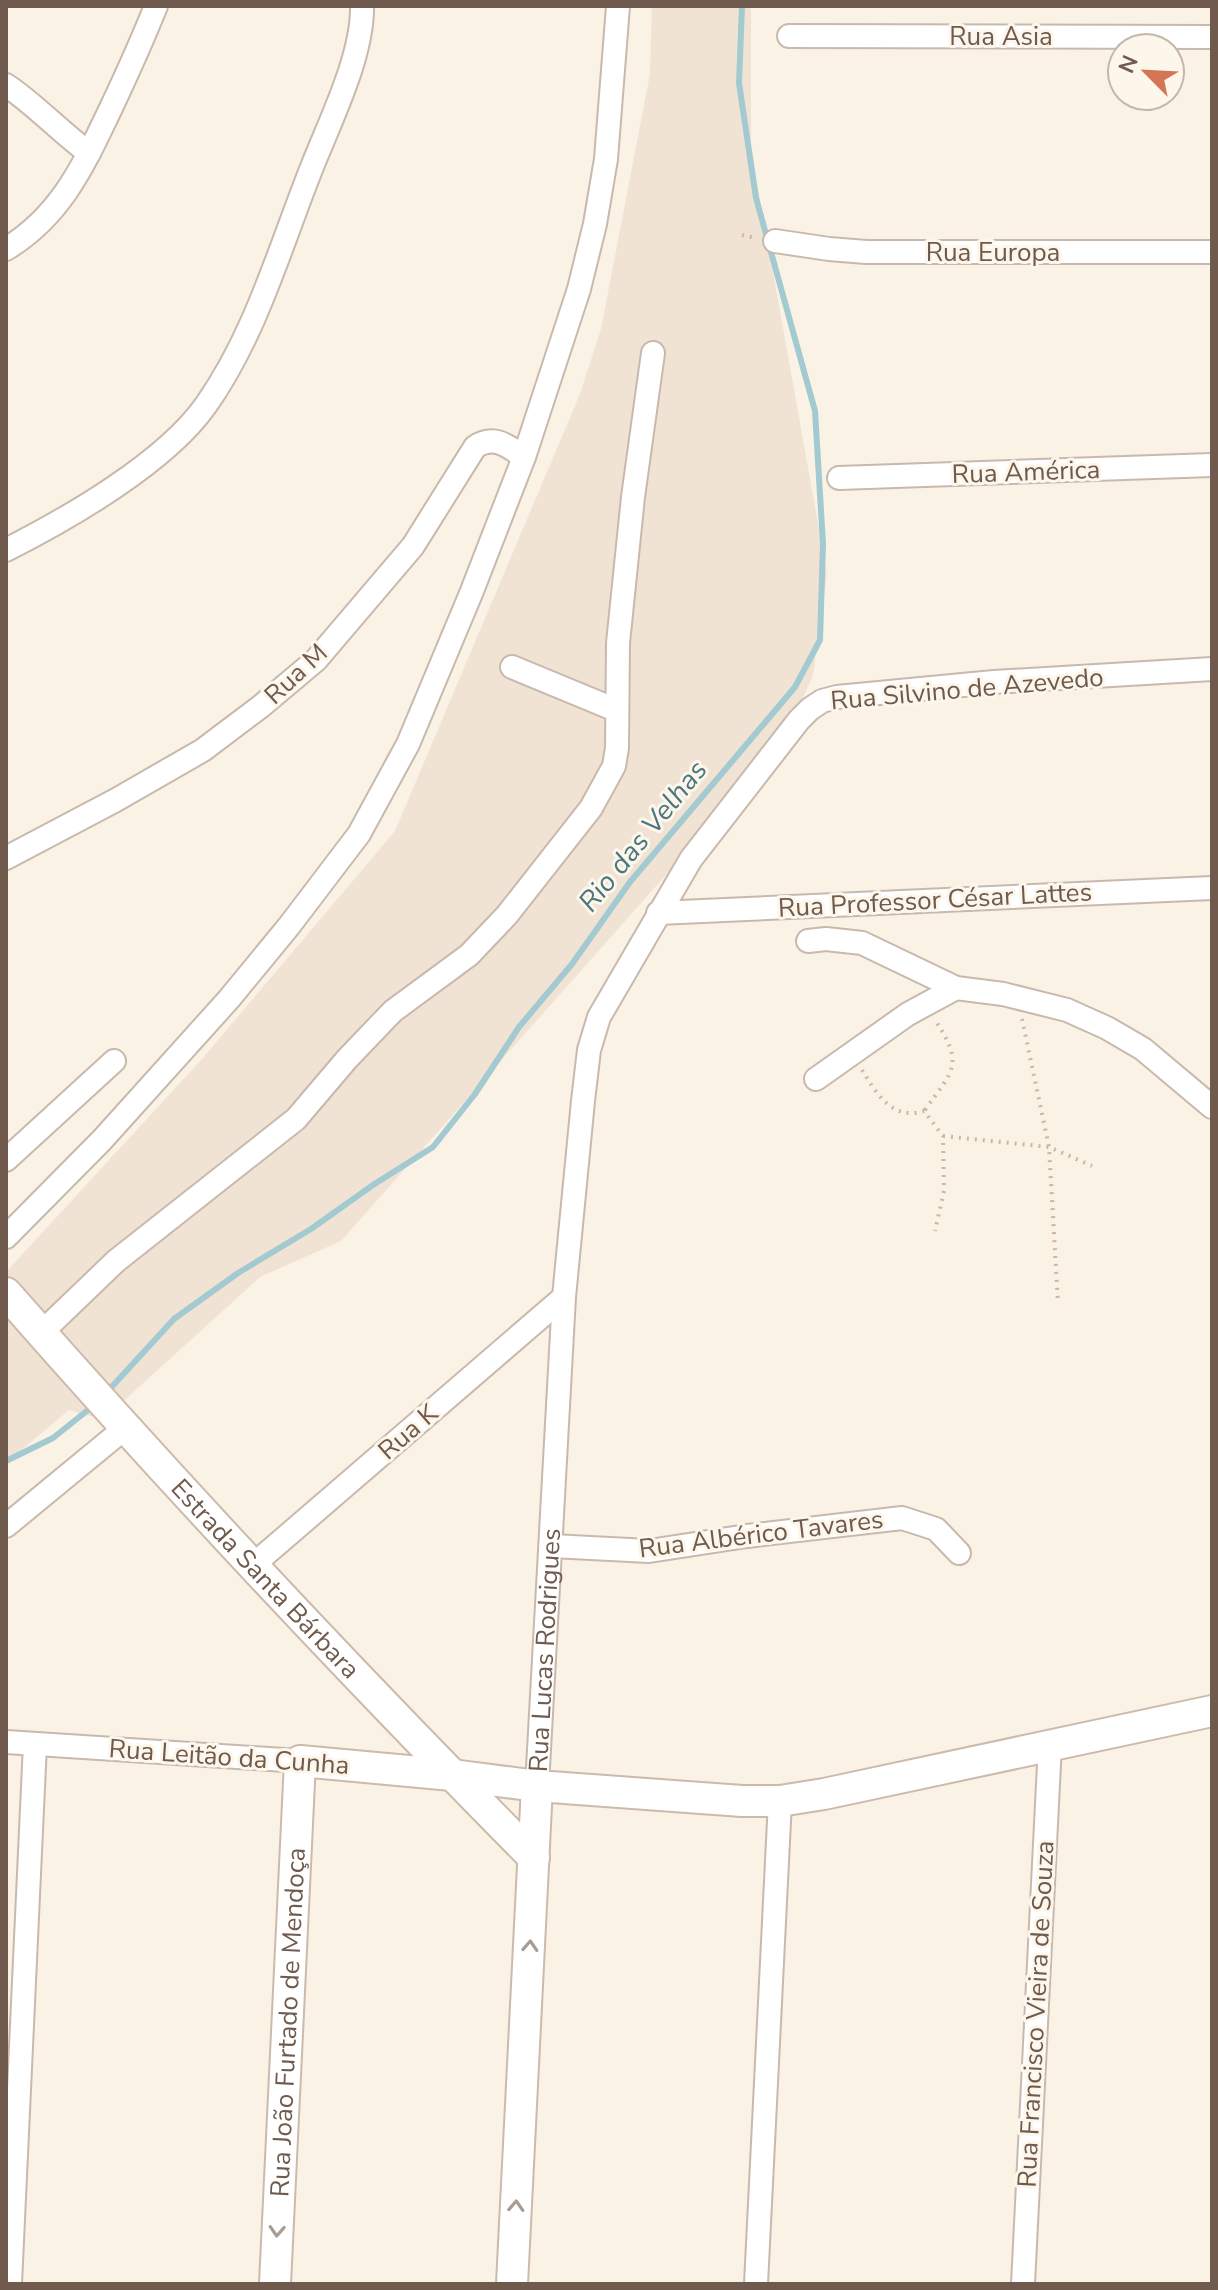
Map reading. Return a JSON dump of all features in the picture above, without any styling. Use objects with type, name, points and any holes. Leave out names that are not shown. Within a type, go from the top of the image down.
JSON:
[{"type":"street","points":[[6,249],[29,234],[77,177],[139,49],[156,6]]},
{"type":"street","points":[[6,550],[41,532],[135,472],[177,437],[205,406],[235,355],[265,289],[351,66],[362,6]]},
{"type":"street","points":[[6,1237],[102,1140],[229,999],[289,926],[359,834],[408,744],[524,457],[571,316],[595,224],[606,159],[618,6]]},
{"type":"street","name":"Rua Asia","points":[[789,36],[1212,37]]},
{"type":"street","points":[[6,85],[89,153]]},
{"type":"street","name":"Rua Europa","points":[[765,240],[866,252],[1212,252]]},
{"type":"street","points":[[41,1333],[116,1261],[296,1119],[393,1011],[469,955],[507,915],[591,808],[614,766],[617,748],[618,643],[633,497],[653,353]]},
{"type":"street","name":"Rua M","points":[[6,858],[203,750],[316,660],[413,546],[475,447],[483,441],[494,441],[507,445],[524,457]]},
{"type":"street","name":"Rua América","points":[[839,478],[1212,465]]},
{"type":"street","points":[[512,667],[616,710]]},
{"type":"street","name":"Rua Silvino de Azevedo","points":[[599,1017],[691,859],[790,731],[822,701],[994,682],[1212,669]]},
{"type":"street","name":"Rua Professor César Lattes","points":[[658,913],[1212,888]]},
{"type":"street","points":[[808,941],[826,939],[862,943],[956,988],[1017,997],[1067,1010],[1143,1049],[1212,1107]]},
{"type":"street","points":[[816,1079],[895,1023],[956,988]]},
{"type":"street","name":"Rua Lucas Rodrigues","points":[[512,2284],[564,1297],[589,1050],[599,1017]]},
{"type":"street","points":[[6,1160],[114,1061]]},
{"type":"street","name":"Estrada Santa Bárbara","points":[[6,1293],[252,1566],[534,1858]]},
{"type":"street","name":"Rua K","points":[[252,1566],[564,1297]]},
{"type":"street","points":[[6,1526],[122,1424]]},
{"type":"street","name":"Rua Albérico Tavares","points":[[552,1546],[649,1551],[902,1518],[936,1529],[959,1553]]},
{"type":"street","name":"Rua Leitão da Cunha","points":[[6,1742],[300,1761],[537,1786],[780,1801],[1212,1711]]},
{"type":"street","points":[[10,2284],[35,1744]]},
{"type":"street","name":"Rua Francisco Vieira de Souza","points":[[1023,2284],[1050,1744]]},
{"type":"street","name":"Rua João Furtado de Mendoça","points":[[275,2284],[300,1761]]},
{"type":"street","points":[[756,2284],[780,1801]]},
{"type":"path","points":[[742,235],[765,240]]},
{"type":"path","points":[[1017,997],[1049,1147],[1058,1303]]},
{"type":"path","points":[[852,1055],[876,1092],[896,1112],[914,1114],[924,1111],[944,1084],[953,1053],[924,1005]]},
{"type":"path","points":[[924,1111],[943,1136],[944,1191],[935,1231]]},
{"type":"path","points":[[943,1136],[1049,1147],[1092,1166]]},
{"type":"shaded area","points":[[652,6],[751,6],[751,149],[827,574],[813,675],[783,743],[341,1241],[260,1277],[118,1406],[94,1417],[69,1410],[6,1463],[6,1272],[202,1059],[395,831],[580,394],[601,329],[650,74]]},
{"type":"waterway","name":"Rio das Velhas","points":[[107,1392],[174,1319],[238,1273],[311,1229],[433,1147],[475,1094],[519,1027],[572,964],[630,882],[795,687],[820,640],[823,544],[815,411],[756,198],[739,83],[742,6]]},
{"type":"waterway","name":"Rio das Velhas","points":[[6,1461],[53,1438],[93,1406]]}]
